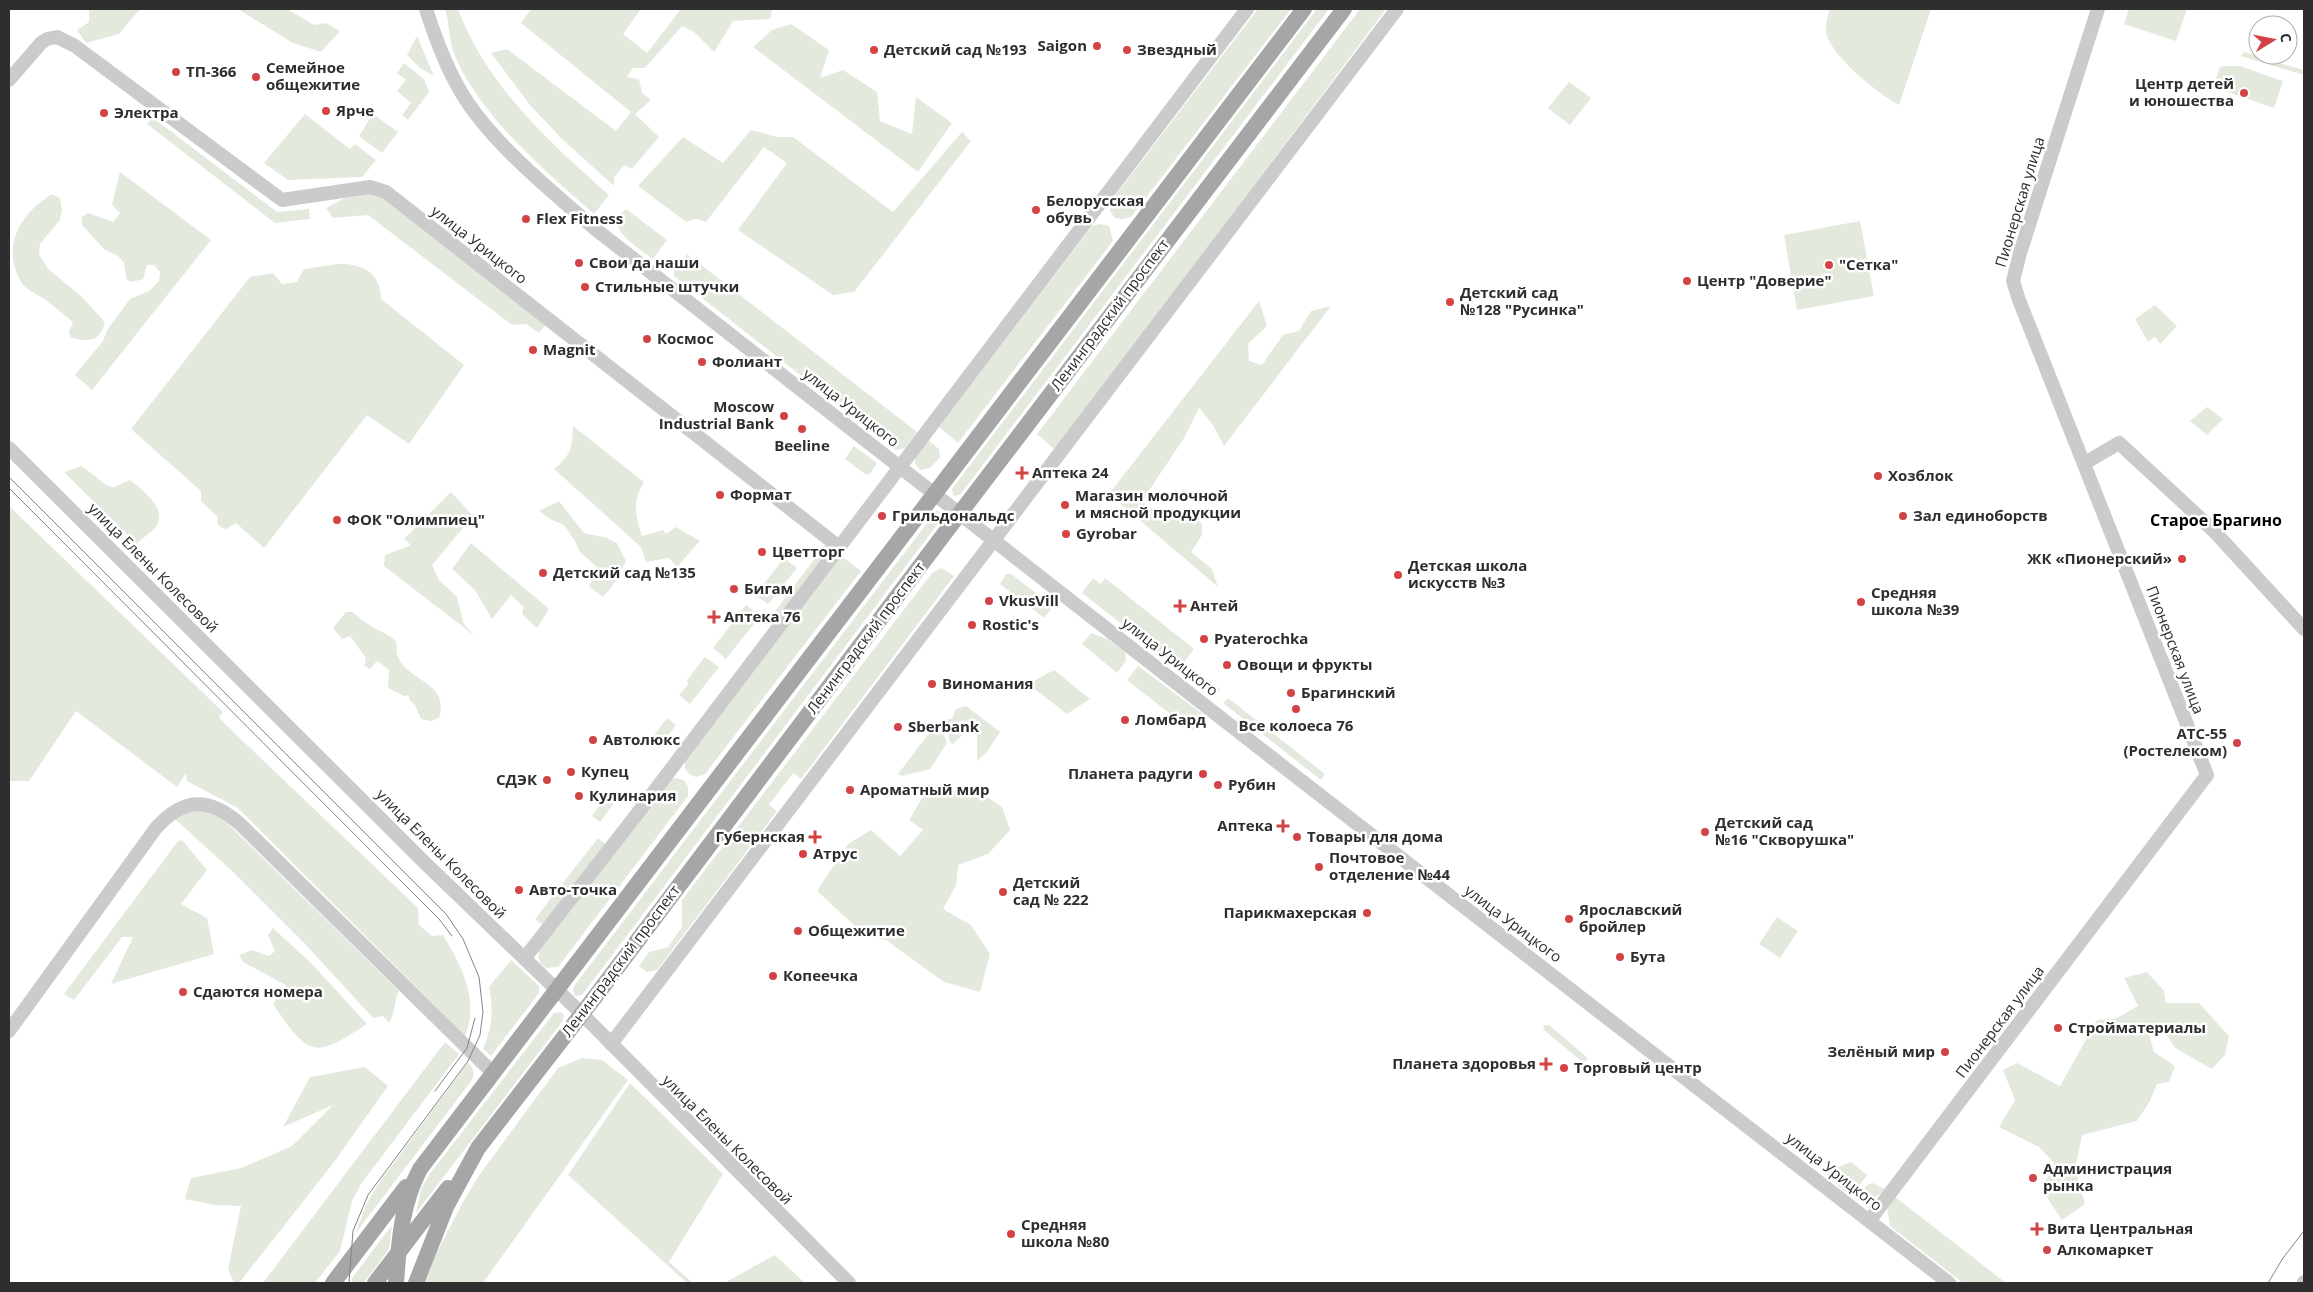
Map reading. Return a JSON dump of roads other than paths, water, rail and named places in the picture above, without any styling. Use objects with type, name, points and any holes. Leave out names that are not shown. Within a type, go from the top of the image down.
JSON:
[{"type":"main road","name":"Ленинградский проспект","points":[[396,1283],[398,1253],[406,1199],[420,1169],[1304,9]]},
{"type":"main road","name":"Ленинградский проспект","points":[[416,1283],[446,1207],[478,1148],[582,1014],[1344,9]]},
{"type":"main road","points":[[375,1283],[478,1148]]},
{"type":"main road","points":[[333,1283],[420,1169]]},
{"type":"street","name":"улица Урицкого","points":[[426,9],[437,42],[456,84],[485,124],[528,170],[637,262],[1294,776],[1949,1283]]},
{"type":"street","points":[[524,959],[637,814],[1247,9]]},
{"type":"street","points":[[611,1044],[667,973],[993,539],[1398,9]]},
{"type":"street","name":"Пионерская улица","points":[[1869,1221],[2207,775],[2019,300],[2014,281],[2020,254],[2098,9]]},
{"type":"street","name":"улица Урицкого","points":[[9,80],[25,60],[46,39],[57,37],[66,39],[282,200],[370,187],[386,192],[839,547]]},
{"type":"street","points":[[2085,463],[2120,443],[2213,530],[2304,629]]},
{"type":"street","name":"улица Елены Колесовой","points":[[9,448],[425,863],[582,1014],[849,1283]]},
{"type":"street","points":[[9,1032],[156,828],[164,819],[183,808],[210,804],[240,824],[493,1073]]},
{"type":"tram line","points":[[9,477],[446,914],[463,939],[479,977],[483,1012],[480,1035],[468,1061],[368,1195],[353,1231],[349,1283]]},
{"type":"tram line","points":[[9,488],[439,919],[452,936]]},
{"type":"tram line","points":[[435,1091],[467,1048],[475,1018]]},
{"type":"tram line","points":[[2268,1283],[2283,1258],[2304,1231]]},
{"type":"place","name":"Saigon","points":[[1097,46]]},
{"type":"place","name":"Детский сад №193","points":[[874,50]]},
{"type":"place","name":"Звездный","points":[[1127,50]]},
{"type":"place","name":"ТП-366","points":[[176,72]]},
{"type":"place","name":"Семейное общежитие","points":[[256,77]]},
{"type":"place","name":"Центр детей и юношества","points":[[2244,93]]},
{"type":"place","name":"Ярче","points":[[326,111]]},
{"type":"place","name":"Электра","points":[[104,113]]},
{"type":"place","name":"Белорусская обувь","points":[[1036,210]]},
{"type":"place","name":"Flex Fitness","points":[[526,219]]},
{"type":"place","name":"Свои да наши","points":[[579,263]]},
{"type":"place","name":"\"Сетка\"","points":[[1829,265]]},
{"type":"place","name":"Центр \"Доверие\"","points":[[1687,281]]},
{"type":"place","name":"Стильные штучки","points":[[585,287]]},
{"type":"place","name":"Детский сад №128 \"Русинка\"","points":[[1450,302]]},
{"type":"place","name":"Космос","points":[[647,339]]},
{"type":"place","name":"Magnit","points":[[533,350]]},
{"type":"place","name":"Фолиант","points":[[702,362]]},
{"type":"place","name":"Moscow Industrial Bank","points":[[784,416]]},
{"type":"place","name":"Beeline","points":[[802,429]]},
{"type":"place","name":"Аптека 24","points":[[1022,473]]},
{"type":"place","name":"Хозблок","points":[[1878,476]]},
{"type":"place","name":"Формат","points":[[720,495]]},
{"type":"place","name":"Магазин молочной и мясной продукции","points":[[1065,505]]},
{"type":"place","name":"Грильдональдс","points":[[882,516]]},
{"type":"place","name":"Зал единоборств","points":[[1903,516]]},
{"type":"place","name":"ФОК \"Олимпиец\"","points":[[337,520]]},
{"type":"place","name":"Gyrobar","points":[[1066,534]]},
{"type":"place","name":"Цветторг","points":[[762,552]]},
{"type":"place","name":"ЖК «Пионерский»","points":[[2182,559]]},
{"type":"place","name":"Детский сад №135","points":[[543,573]]},
{"type":"place","name":"Детская школа искусств №3","points":[[1398,575]]},
{"type":"place","name":"Бигам","points":[[734,589]]},
{"type":"place","name":"VkusVill","points":[[989,601]]},
{"type":"place","name":"Средняя школа №39","points":[[1861,602]]},
{"type":"place","name":"Антей","points":[[1180,606]]},
{"type":"place","name":"Аптека 76","points":[[714,617]]},
{"type":"place","name":"Rostic's","points":[[972,625]]},
{"type":"place","name":"Pyaterochka","points":[[1204,639]]},
{"type":"place","name":"Овощи и фрукты","points":[[1227,665]]},
{"type":"place","name":"Виномания","points":[[932,684]]},
{"type":"place","name":"Брагинский","points":[[1291,693]]},
{"type":"place","name":"Все колоеса 76","points":[[1296,709]]},
{"type":"place","name":"Ломбард","points":[[1125,720]]},
{"type":"place","name":"Sberbank","points":[[898,727]]},
{"type":"place","name":"Автолюкс","points":[[593,740]]},
{"type":"place","name":"АТС-55 (Ростелеком)","points":[[2237,743]]},
{"type":"place","name":"Купец","points":[[571,772]]},
{"type":"place","name":"Планета радуги","points":[[1203,774]]},
{"type":"place","name":"СДЭК","points":[[547,780]]},
{"type":"place","name":"Рубин","points":[[1218,785]]},
{"type":"place","name":"Ароматный мир","points":[[850,790]]},
{"type":"place","name":"Кулинария","points":[[579,796]]},
{"type":"place","name":"Аптека","points":[[1283,826]]},
{"type":"place","name":"Детский сад №16 \"Скворушка\"","points":[[1705,832]]},
{"type":"place","name":"Губернская","points":[[815,837]]},
{"type":"place","name":"Товары для дома","points":[[1297,837]]},
{"type":"place","name":"Атрус","points":[[803,854]]},
{"type":"place","name":"Почтовое отделение №44","points":[[1319,867]]},
{"type":"place","name":"Авто-точка","points":[[519,890]]},
{"type":"place","name":"Детский сад № 222","points":[[1003,892]]},
{"type":"place","name":"Парикмахерская","points":[[1367,913]]},
{"type":"place","name":"Ярославский бройлер","points":[[1569,919]]},
{"type":"place","name":"Общежитие","points":[[798,931]]},
{"type":"place","name":"Бута","points":[[1620,957]]},
{"type":"place","name":"Копеечка","points":[[773,976]]},
{"type":"place","name":"Сдаются номера","points":[[183,992]]},
{"type":"place","name":"Стройматериалы","points":[[2058,1028]]},
{"type":"place","name":"Зелёный мир","points":[[1945,1052]]},
{"type":"place","name":"Планета здоровья","points":[[1546,1064]]},
{"type":"place","name":"Торговый центр","points":[[1564,1068]]},
{"type":"place","name":"Администрация рынка","points":[[2033,1178]]},
{"type":"place","name":"Вита Центральная","points":[[2037,1229]]},
{"type":"place","name":"Средняя школа №80","points":[[1011,1234]]},
{"type":"place","name":"Алкомаркет","points":[[2047,1250]]},
{"type":"district","name":"Старое Брагино","points":[[2216,520]]}]
